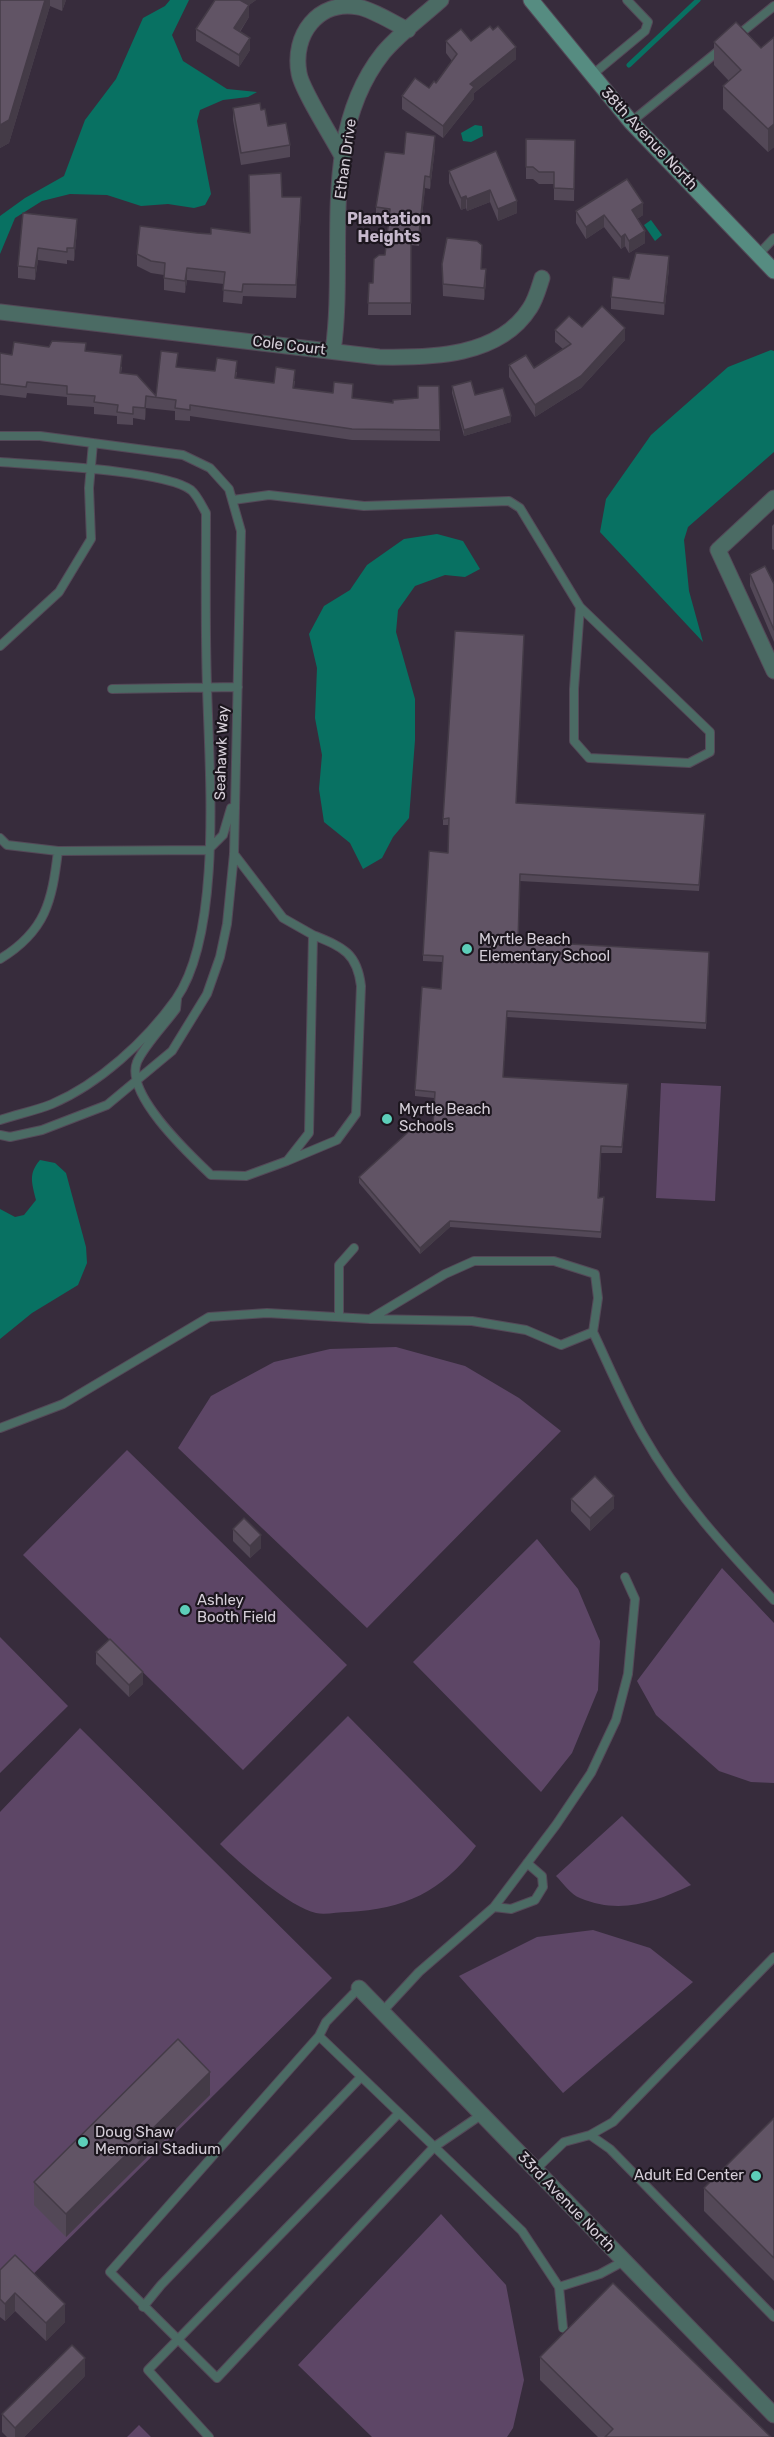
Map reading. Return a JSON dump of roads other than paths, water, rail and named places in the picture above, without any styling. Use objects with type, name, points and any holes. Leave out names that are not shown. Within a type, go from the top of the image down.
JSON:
[{"type":"main road","name":"38th Avenue North","points":[[531,0],[631,122],[774,271]]},
{"type":"street","name":"Ethan Drive","points":[[333,351],[337,323],[339,190],[343,158],[357,97],[384,53],[441,0]]},
{"type":"street","points":[[343,158],[299,75],[297,53],[305,27],[323,13],[342,6],[360,7],[408,30]]},
{"type":"street","name":"Cole Court","points":[[0,312],[379,357],[433,358],[476,348],[514,328],[531,307],[542,278]]},
{"type":"street","points":[[774,498],[718,550],[774,670]]},
{"type":"street","name":"33rd Avenue North","points":[[359,1988],[774,2415]]},
{"type":"lane","points":[[591,75],[645,31],[648,22],[627,0]]},
{"type":"lane","points":[[631,122],[774,6]]},
{"type":"lane","points":[[758,255],[774,238]]},
{"type":"lane","name":"Seahawk Way","points":[[0,436],[40,436],[183,455],[210,468],[229,489],[241,531],[234,854],[227,924],[220,957],[207,994],[172,1051],[107,1105],[42,1130],[10,1137],[0,1135]]},
{"type":"lane","points":[[0,646],[59,592],[91,539],[93,443]]},
{"type":"lane","name":"Seahawk Way","points":[[0,462],[91,470],[178,483],[193,491],[206,513],[208,850],[201,942],[177,998],[124,1057],[91,1083],[52,1104],[0,1120]]},
{"type":"lane","points":[[233,500],[269,495],[364,506],[509,501],[520,508],[580,607],[710,732],[710,752],[689,763],[589,759],[574,741],[574,689],[580,607]]},
{"type":"lane","points":[[112,689],[238,687]]},
{"type":"lane","points":[[0,838],[7,844],[58,851],[208,850],[224,834],[234,795]]},
{"type":"lane","points":[[0,959],[33,934],[52,897],[58,851]]},
{"type":"lane","points":[[177,998],[176,1009],[136,1063],[136,1080],[161,1127],[211,1175],[246,1176],[337,1140],[356,1114],[359,969],[344,947],[313,935],[283,918],[234,854]]},
{"type":"lane","points":[[287,1161],[309,1133],[313,935]]},
{"type":"lane","points":[[339,1317],[339,1265],[354,1248]]},
{"type":"lane","points":[[370,1319],[446,1274],[474,1261],[554,1261],[595,1274],[598,1298],[593,1332],[643,1435],[682,1496],[774,1600]]},
{"type":"lane","points":[[0,1428],[63,1404],[208,1317],[267,1313],[370,1319],[472,1321],[526,1330],[561,1345],[593,1332]]},
{"type":"lane","points":[[382,2012],[419,1972],[494,1907],[591,1773],[616,1720],[628,1674],[635,1599],[625,1577]]},
{"type":"lane","points":[[494,1907],[511,1909],[535,1900],[543,1887],[542,1876],[527,1863]]},
{"type":"lane","points":[[535,2170],[564,2142],[590,2135],[613,2122],[774,1958]]},
{"type":"lane","points":[[359,1988],[326,2022],[319,2036],[110,2272],[143,2307],[217,2378],[434,2147],[481,2115]]},
{"type":"lane","points":[[319,2036],[522,2231],[559,2287],[563,2328]]},
{"type":"lane","points":[[143,2307],[161,2285],[362,2077]]},
{"type":"lane","points":[[209,2437],[148,2370],[399,2113]]},
{"type":"lane","points":[[590,2135],[610,2149],[774,2317]]},
{"type":"lane","points":[[559,2287],[600,2274],[624,2261]]},
{"type":"waterway","points":[[629,65],[698,0]]},
{"type":"place","name":"Myrtle Beach Elementary School","points":[[467,949]]},
{"type":"place","name":"Myrtle Beach Schools","points":[[387,1119]]},
{"type":"place","name":"Ashley Booth Field","points":[[185,1610]]},
{"type":"place","name":"Doug Shaw Memorial Stadium","points":[[83,2142]]},
{"type":"place","name":"Adult Ed Center","points":[[756,2176]]},
{"type":"district","name":"Plantation Heights","points":[[389,228]]}]
